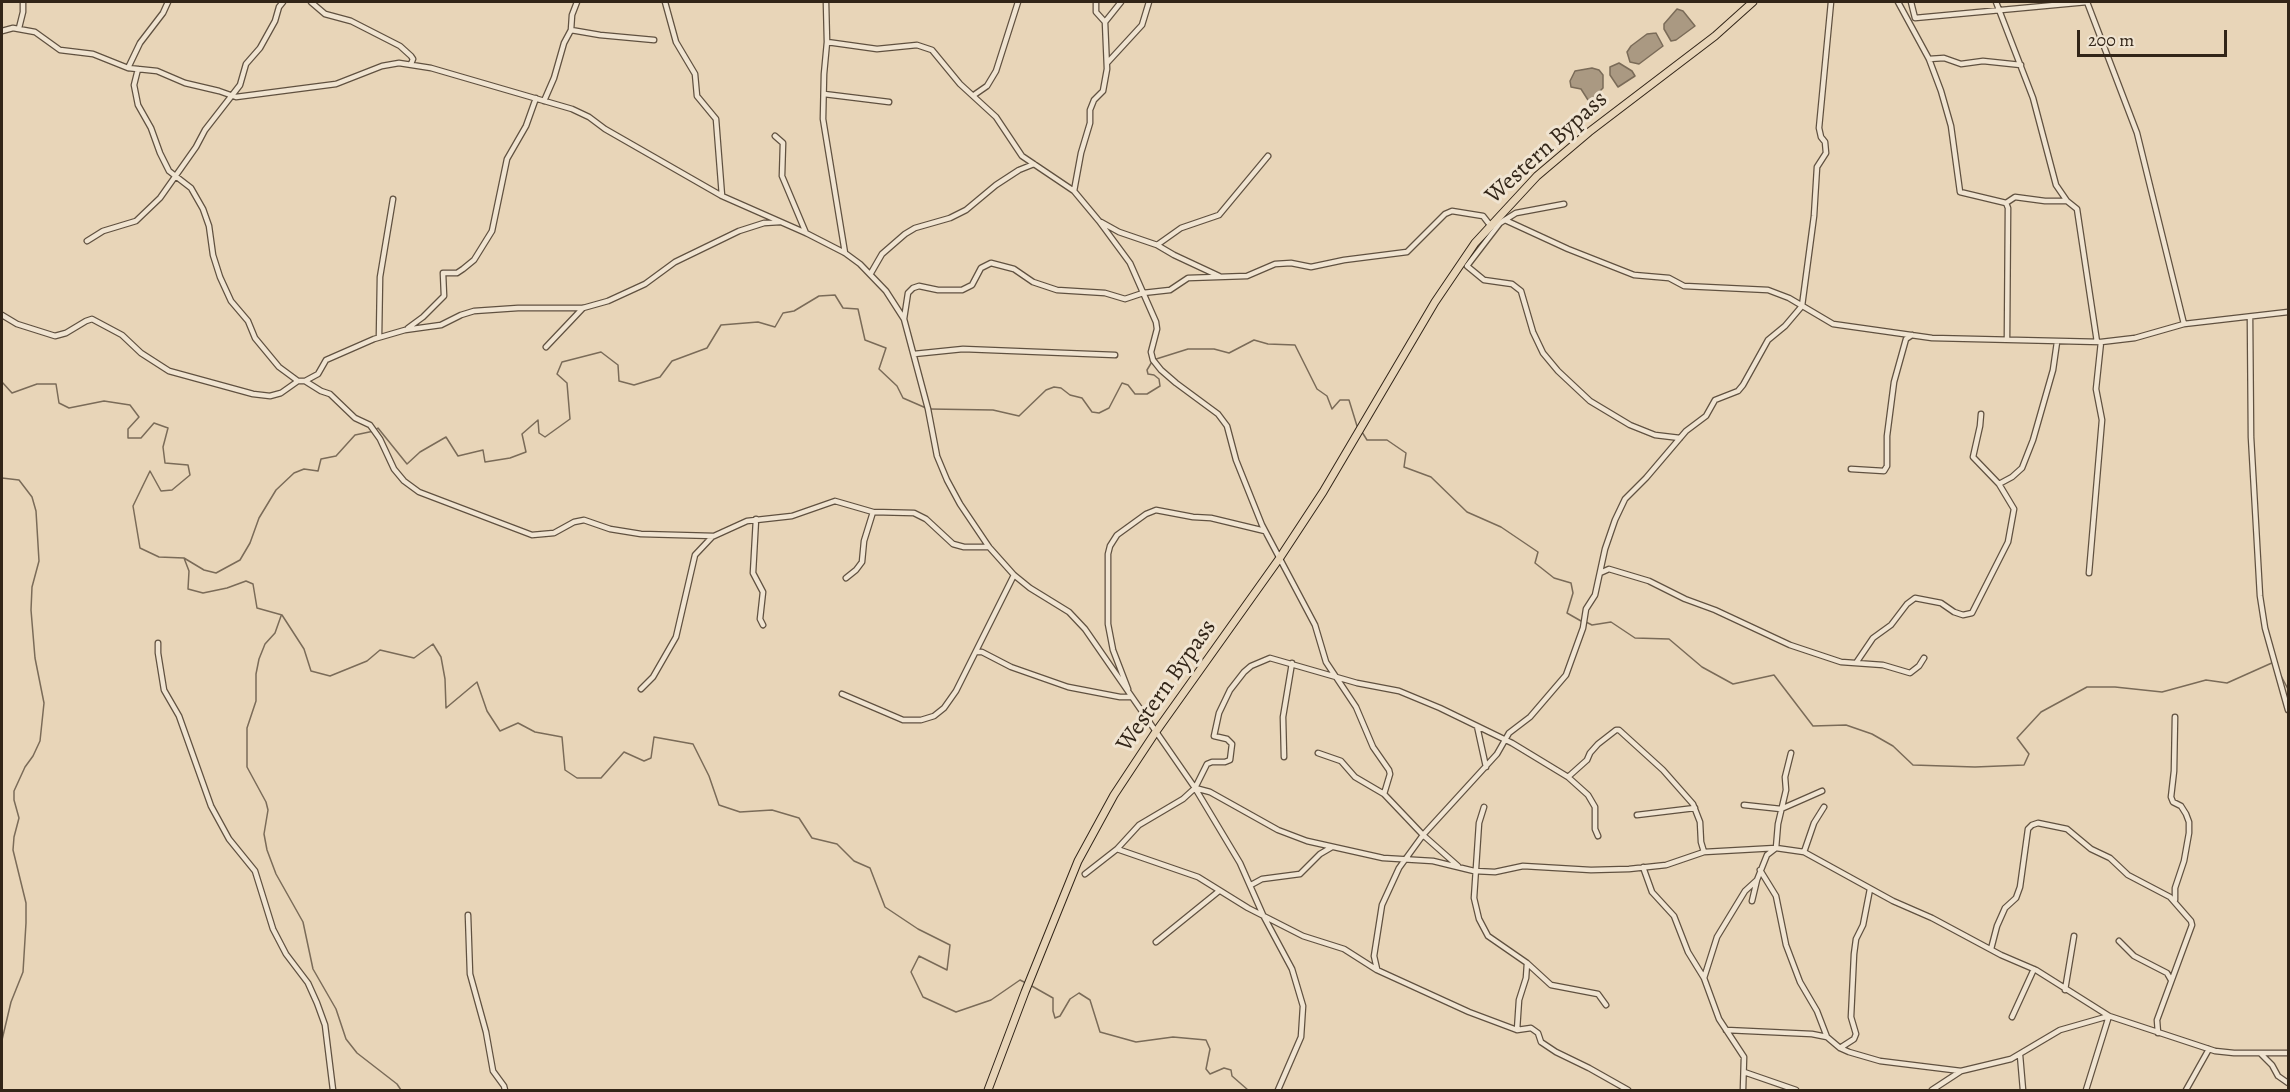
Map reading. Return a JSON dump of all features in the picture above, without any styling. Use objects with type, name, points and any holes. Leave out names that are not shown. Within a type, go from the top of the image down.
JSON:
[{"type":"main road","name":"Western Bypass","points":[[988,1090],[1078,861],[1114,795],[1155,733],[1279,559],[1356,436],[1435,302],[1475,243],[1537,176],[1589,132],[1715,36],[1754,2]]},
{"type":"street","points":[[18,28],[23,12],[23,2]]},
{"type":"street","points":[[128,68],[140,43],[164,13],[168,2]]},
{"type":"street","points":[[87,241],[102,231],[136,221],[160,198],[240,85],[246,64],[260,48],[283,2]]},
{"type":"street","points":[[311,2],[325,14],[351,21],[400,46],[411,56],[411,64]]},
{"type":"street","points":[[544,101],[554,78],[564,43],[571,30],[572,15],[577,2]]},
{"type":"street","points":[[665,2],[676,42],[695,74],[697,96],[716,120],[723,195]]},
{"type":"street","points":[[826,2],[824,133],[831,161],[845,253]]},
{"type":"street","points":[[974,95],[987,86],[996,71],[1018,2]]},
{"type":"street","points":[[1096,2],[1096,12],[1106,22]]},
{"type":"street","points":[[1074,191],[1081,153],[1090,123],[1090,110],[1094,100],[1103,91],[1108,62],[1106,22],[1121,2]]},
{"type":"street","points":[[1108,62],[1142,25],[1149,2]]},
{"type":"street","points":[[1377,970],[1374,956],[1382,905],[1399,868],[1423,835],[1497,754],[1509,733],[1530,717],[1566,675],[1583,627],[1586,609],[1595,595],[1615,520],[1625,498],[1646,478],[1680,438],[1706,416],[1715,400],[1738,391],[1768,340],[1785,326],[1802,306],[1807,251],[1814,216],[1817,167],[1826,153],[1825,142],[1819,128],[1831,2]]},
{"type":"street","points":[[1898,2],[1929,59],[1941,91],[1951,126],[1960,192],[2006,203],[2015,197],[2067,201]]},
{"type":"street","points":[[1911,2],[1915,18],[2087,2],[2137,133],[2184,324]]},
{"type":"street","points":[[1996,2],[2033,98],[2056,185],[2067,201],[2077,209],[2099,342],[2096,388],[2102,420],[2088,573]]},
{"type":"street","points":[[2,31],[8,28],[18,28],[40,34],[60,50],[99,55],[128,68],[158,71],[185,82],[236,97],[336,84],[382,66],[399,63],[431,68],[562,105],[589,117],[605,129],[723,195],[845,253],[871,273],[886,291],[904,320],[928,409],[937,456],[960,504],[989,547],[1014,574],[1030,588],[1076,619],[1195,788],[1251,885],[1263,915],[1292,969],[1303,1006],[1301,1037],[1278,1090]]},
{"type":"street","points":[[571,30],[654,40]]},
{"type":"street","points":[[827,42],[877,49],[926,46],[932,50],[960,84],[1001,123],[1022,156],[1074,191],[1099,221],[1130,263],[1157,325],[1152,345],[1153,360],[1161,370],[1218,414],[1227,426],[1242,478],[1265,531],[1315,625],[1326,662],[1356,707],[1373,747],[1389,770],[1384,794]]},
{"type":"street","points":[[1929,59],[1944,58],[1961,64],[1983,61],[2021,65]]},
{"type":"street","points":[[138,69],[134,85],[138,105],[151,128],[164,163],[174,176],[191,188],[202,209],[209,226],[213,255],[231,301],[248,321],[255,338],[279,367],[298,381]]},
{"type":"street","points":[[824,94],[889,102]]},
{"type":"street","points":[[405,330],[423,317],[444,296],[443,273],[457,273],[474,260],[492,231],[507,159],[526,126],[536,98]]},
{"type":"street","points":[[775,136],[784,146],[782,171],[784,182],[806,233]]},
{"type":"street","points":[[1157,245],[1181,228],[1219,215],[1268,156]]},
{"type":"street","points":[[871,273],[882,254],[905,234],[915,228],[950,218],[966,210],[996,185],[1019,170],[1034,164]]},
{"type":"street","points":[[379,337],[380,277],[393,199]]},
{"type":"street","points":[[2006,203],[2009,266],[2007,339]]},
{"type":"street","points":[[1564,204],[1516,213],[1505,220],[1479,248],[1467,266],[1484,280],[1512,284],[1521,291],[1533,332],[1543,352],[1558,371],[1590,401],[1630,425],[1655,435],[1680,438]]},
{"type":"street","points":[[904,320],[908,293],[913,288],[919,286],[938,290],[962,290],[972,285],[981,268],[991,263],[1014,269],[1033,282],[1057,290],[1111,294],[1125,299],[1143,293],[1170,290],[1188,278],[1247,276],[1275,264],[1291,263],[1311,267],[1344,260],[1407,252],[1445,214],[1452,211],[1461,210],[1483,216],[1490,225]]},
{"type":"street","points":[[1505,220],[1568,249],[1634,275],[1669,279],[1684,286],[1768,290],[1789,297],[1833,324],[1932,338],[2099,342],[2135,338],[2184,324],[2289,312]]},
{"type":"street","points":[[1099,221],[1119,232],[1157,245],[1219,276]]},
{"type":"street","points":[[2,315],[28,329],[55,336],[66,333],[92,319],[122,335],[141,353],[170,371],[253,394],[275,395],[298,381],[305,381],[318,374],[326,360],[379,337],[405,330],[441,325],[467,313],[495,309],[583,308],[626,294],[635,287],[650,282],[675,262],[740,231],[764,223],[782,222]]},
{"type":"street","points":[[546,347],[583,308]]},
{"type":"street","points":[[423,317],[430,326]]},
{"type":"street","points":[[2250,317],[2251,437],[2260,596],[2265,628],[2289,710]]},
{"type":"street","points":[[1851,469],[1884,471],[1887,466],[1887,436],[1894,382],[1906,339],[1912,334]]},
{"type":"street","points":[[1999,484],[2022,468],[2033,440],[2053,370],[2057,342]]},
{"type":"street","points":[[914,354],[963,349],[1115,355]]},
{"type":"street","points":[[305,381],[330,394],[355,418],[370,425],[380,439],[394,469],[404,481],[419,492],[445,504],[532,535],[554,533],[574,522],[584,520],[610,529],[641,534],[714,536]]},
{"type":"street","points":[[1856,663],[1873,638],[1891,626],[1911,599],[1936,601],[1963,615],[1972,613],[2008,542],[2014,509],[1999,484],[1972,455],[1981,414]]},
{"type":"street","points":[[641,688],[653,677],[676,637],[695,555],[708,539],[738,524],[756,519],[792,516],[835,501],[873,512],[914,513],[926,519],[947,540],[957,546],[989,547]]},
{"type":"street","points":[[1131,697],[1113,650],[1108,624],[1107,554],[1117,535],[1156,510],[1211,518],[1265,531]]},
{"type":"street","points":[[846,578],[862,562],[863,546],[873,512]]},
{"type":"street","points":[[756,519],[753,573],[763,592],[760,620],[764,626]]},
{"type":"street","points":[[1600,573],[1609,568],[1649,581],[1694,603],[1814,654],[1840,662],[1884,665],[1910,673],[1919,666],[1924,658]]},
{"type":"street","points":[[842,694],[903,720],[921,720],[933,716],[944,708],[956,692],[1014,574]]},
{"type":"street","points":[[158,643],[164,690],[179,716],[211,806],[229,839],[255,871],[273,929],[286,954],[308,983],[317,1003],[328,1040],[333,1090]]},
{"type":"street","points":[[977,652],[982,652],[1011,668],[1068,687],[1131,697]]},
{"type":"street","points":[[1085,874],[1117,849],[1139,825],[1183,799],[1195,788],[1207,764],[1230,760],[1232,744],[1227,739],[1214,736],[1222,707],[1237,681],[1251,666],[1270,658],[1357,683],[1399,692],[1519,747],[1568,777],[1591,798],[1598,836]]},
{"type":"street","points":[[1284,757],[1283,717],[1292,663]]},
{"type":"street","points":[[2175,717],[2171,797],[2186,814],[2189,833],[2184,861],[2175,888],[2175,900]]},
{"type":"street","points":[[1477,726],[1486,767]]},
{"type":"street","points":[[1568,777],[1587,760],[1592,749],[1617,729],[1663,770],[1695,808],[1700,822],[1704,852]]},
{"type":"street","points":[[1318,753],[1341,761],[1355,777],[1384,794],[1423,835],[1460,868]]},
{"type":"street","points":[[1752,901],[1760,870],[1767,855],[1776,848],[1791,753]]},
{"type":"street","points":[[1195,788],[1210,792],[1278,830],[1332,847],[1405,860],[1433,861],[1474,871],[1495,872],[1522,866],[1591,870],[1643,867],[1666,865],[1704,852],[1776,848],[1804,852],[1870,889],[2034,969],[2109,1016],[2209,1049],[2234,1053],[2289,1053]]},
{"type":"street","points":[[1744,805],[1781,809],[1822,791]]},
{"type":"street","points":[[1484,807],[1479,823],[1474,871],[1476,910],[1485,932],[1527,963],[1551,985],[1598,994],[1606,1005]]},
{"type":"street","points":[[1804,852],[1814,822],[1824,807]]},
{"type":"street","points":[[1637,815],[1695,808]]},
{"type":"street","points":[[1991,950],[1997,926],[2005,908],[2016,898],[2020,887],[2028,829],[2038,823],[2067,829],[2091,849],[2110,858],[2128,874],[2175,900],[2191,921],[2192,925],[2157,1020],[2158,1033]]},
{"type":"street","points":[[1251,885],[1262,879],[1300,874],[1320,854],[1332,847]]},
{"type":"street","points":[[1117,849],[1153,859],[1198,877],[1219,891],[1303,936],[1349,951],[1377,970],[1469,1012],[1516,1030],[1531,1028],[1538,1033],[1541,1042],[1556,1052],[1628,1090]]},
{"type":"street","points":[[1643,867],[1648,886],[1674,916],[1688,952],[1704,978],[1714,1006],[1726,1030],[1744,1057],[1743,1090]]},
{"type":"street","points":[[1760,870],[1776,896],[1786,945],[1800,982],[1817,1011],[1827,1037],[1840,1048],[1880,1061],[1961,1071]]},
{"type":"street","points":[[1704,978],[1717,937],[1745,891],[1757,880]]},
{"type":"street","points":[[1840,1048],[1854,1039],[1856,1034],[1851,1017],[1855,946],[1863,925],[1870,889]]},
{"type":"street","points":[[1156,942],[1219,891]]},
{"type":"street","points":[[468,915],[470,974],[486,1032],[493,1071],[504,1086],[504,1090]]},
{"type":"street","points":[[2065,990],[2074,936]]},
{"type":"street","points":[[2118,941],[2134,956],[2167,973],[2171,980]]},
{"type":"street","points":[[1516,1030],[1519,1000],[1526,978],[1527,963]]},
{"type":"street","points":[[2012,1017],[2034,969]]},
{"type":"street","points":[[1932,1090],[1961,1071],[2011,1059],[2060,1030],[2109,1016]]},
{"type":"street","points":[[2086,1090],[2109,1016]]},
{"type":"street","points":[[1726,1030],[1812,1034],[1827,1037]]},
{"type":"street","points":[[2186,1090],[2209,1049]]},
{"type":"street","points":[[2020,1053],[2023,1090]]},
{"type":"street","points":[[2261,1054],[2272,1065],[2278,1076],[2289,1083]]},
{"type":"street","points":[[1744,1072],[1796,1090]]},
{"type":"shaded area","points":[[1677,9],[1683,11],[1695,26],[1676,40],[1671,41],[1664,29],[1664,24]]},
{"type":"shaded area","points":[[1656,33],[1663,46],[1639,64],[1630,62],[1627,52],[1631,46],[1647,34]]},
{"type":"shaded area","points":[[1619,63],[1632,71],[1635,76],[1618,87],[1610,75],[1610,67]]},
{"type":"shaded area","points":[[1592,68],[1599,70],[1603,75],[1603,88],[1588,100],[1581,89],[1571,87],[1570,81],[1575,71]]},
{"type":"waterway","points":[[184,558],[204,570],[216,573],[240,560],[250,543],[259,518],[276,490],[294,473],[304,469],[318,471],[321,459],[336,456],[355,435],[378,428],[407,464],[420,452],[446,437],[458,456],[483,450],[485,462],[510,458],[526,452],[522,434],[538,420],[539,433],[545,437],[570,419],[567,383],[557,374],[562,362],[601,352],[618,365],[619,381],[634,385],[660,377],[672,361],[707,348],[721,325],[758,322],[775,327],[783,313],[794,311],[819,296],[835,295],[843,308],[858,309],[865,340],[886,348],[879,369],[897,386],[903,398],[926,408]]},
{"type":"waterway","points":[[930,409],[993,410],[1019,416],[1046,390],[1054,387],[1082,398],[1092,412],[1099,413],[1109,408],[1122,383],[1128,385],[1135,394],[1147,394],[1160,386],[1159,379],[1148,374],[1147,370],[1153,360],[1188,349],[1214,349],[1229,353],[1254,340],[1268,344],[1295,345],[1317,389],[1327,396],[1332,409],[1340,400],[1349,400],[1357,426]]},
{"type":"waterway","points":[[2,382],[12,393],[37,384],[56,384],[59,403],[69,408],[104,401],[130,405],[139,417],[128,429],[128,438],[141,438],[154,423],[168,428],[163,447],[165,463],[188,465],[190,475],[172,490],[161,491],[150,471],[133,506],[140,548],[159,557],[184,558],[189,571],[188,589],[203,593],[246,581],[253,584],[257,608],[282,615],[304,649],[311,671],[330,676],[367,661],[380,650],[414,658],[433,644],[441,657],[445,679],[446,708],[477,682],[487,711],[500,731],[518,723],[535,732],[562,737],[565,770],[577,778],[601,778],[624,752],[644,761],[651,758],[654,737],[693,744],[709,776],[719,805],[740,812],[772,810],[799,818],[812,838],[837,844],[854,861],[870,868],[885,907],[918,929],[950,945],[947,970],[919,956],[911,972],[923,997],[956,1012],[991,1000],[1020,980],[1026,983]]},
{"type":"waterway","points":[[1362,432],[1367,440],[1387,440],[1406,453],[1404,467],[1431,477],[1467,512],[1501,527],[1538,552],[1535,563],[1554,578],[1571,583],[1573,593],[1567,613],[1581,621]]},
{"type":"waterway","points":[[2,478],[19,480],[32,497],[36,511],[39,561],[32,587],[31,610],[35,658],[44,703],[40,741],[14,791],[19,818],[13,850],[26,903],[26,923],[23,972],[11,1002],[2,1040]]},
{"type":"waterway","points":[[281,616],[275,633],[265,644],[259,659],[256,674],[256,701],[247,728],[247,767],[268,810],[264,834],[267,850],[276,874],[303,922],[313,969],[336,1009],[346,1039],[357,1053],[397,1084],[401,1090]]},
{"type":"waterway","points":[[1586,622],[1592,625],[1611,622],[1635,638],[1669,639],[1702,667],[1733,684],[1774,675],[1813,726],[1846,725],[1872,734],[1893,746],[1913,765],[1975,767],[2024,765],[2029,754],[2017,738],[2041,712],[2087,687],[2115,687],[2162,692],[2206,680],[2227,683],[2274,662]]},
{"type":"waterway","points":[[2280,674],[2288,689]]},
{"type":"waterway","points":[[1030,985],[1053,998],[1055,1018],[1060,1016],[1070,999],[1079,993],[1090,1000],[1100,1032],[1136,1042],[1173,1037],[1206,1040],[1210,1049],[1206,1069],[1210,1074],[1224,1068],[1231,1070],[1232,1076],[1248,1090]]}]
